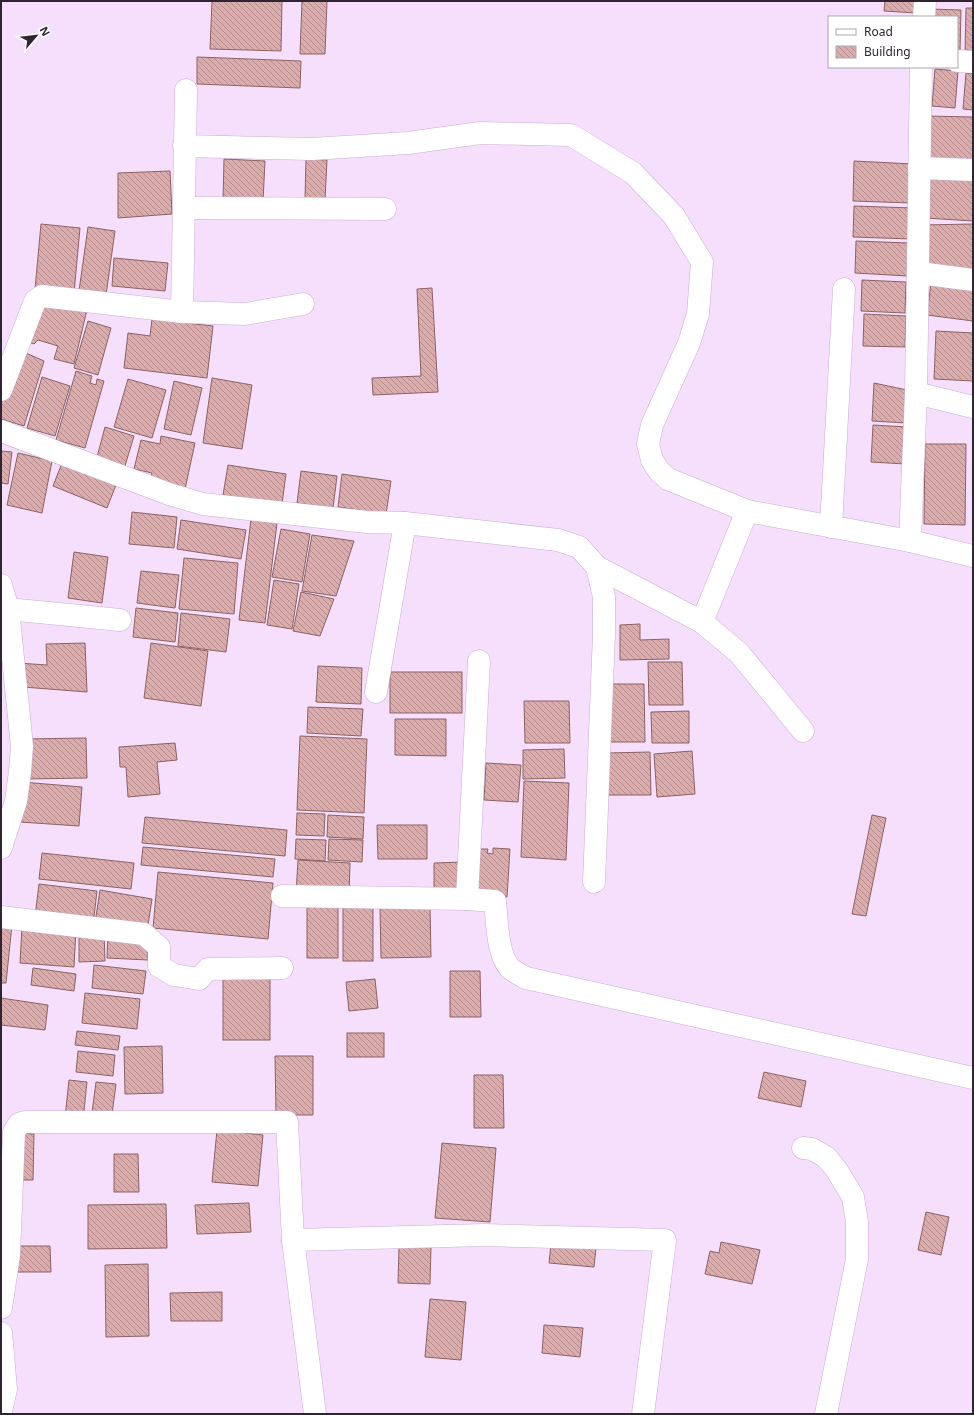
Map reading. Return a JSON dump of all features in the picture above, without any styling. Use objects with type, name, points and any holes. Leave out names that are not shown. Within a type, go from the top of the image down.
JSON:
[{"type":"street","points":[[924,16],[925,1]]},
{"type":"street","points":[[958,61],[973,62]]},
{"type":"street","points":[[910,541],[919,273],[921,68]]},
{"type":"street","points":[[182,312],[186,90]]},
{"type":"street","points":[[184,146],[312,149],[408,143],[480,133],[571,135],[633,173],[674,216],[702,262],[698,314],[689,343],[652,425],[648,444],[652,460],[659,471],[668,479],[747,511],[910,541],[973,556]]},
{"type":"street","points":[[919,168],[973,170]]},
{"type":"street","points":[[185,208],[385,209]]},
{"type":"street","points":[[919,273],[973,280]]},
{"type":"street","points":[[831,526],[844,289]]},
{"type":"street","points":[[1,390],[37,298],[49,297],[182,312],[245,314],[303,304]]},
{"type":"street","points":[[916,393],[973,407]]},
{"type":"street","points":[[1,430],[169,494],[203,504],[367,522],[405,523],[558,540],[579,547],[597,567],[702,622],[739,653],[803,731]]},
{"type":"street","points":[[702,622],[747,511]]},
{"type":"street","points":[[376,692],[405,523]]},
{"type":"street","points":[[594,882],[604,634],[604,597],[597,567]]},
{"type":"street","points":[[1,585],[8,610],[22,746],[16,801],[1,848]]},
{"type":"street","points":[[8,610],[120,620]]},
{"type":"street","points":[[467,899],[479,661]]},
{"type":"street","points":[[282,896],[467,899],[495,901],[501,949],[505,962],[510,969],[526,978],[973,1078]]},
{"type":"street","points":[[1,917],[144,934],[159,947],[159,966],[174,975],[199,978],[208,969],[282,968]]},
{"type":"street","points":[[1,1308],[9,1255],[14,1132],[20,1124],[25,1122],[287,1122],[293,1240],[315,1414]]},
{"type":"street","points":[[803,1148],[812,1149],[826,1157],[836,1169],[853,1197],[857,1222],[857,1259],[826,1414]]},
{"type":"street","points":[[293,1240],[485,1235],[665,1240],[643,1414]]},
{"type":"street","points":[[1,1333],[6,1389],[1,1411]]},
{"type":"building","points":[[212,1],[282,1],[281,51],[210,49]]},
{"type":"building","points":[[302,1],[327,1],[325,54],[300,54]]},
{"type":"building","points":[[885,1],[917,1],[916,13],[884,11]]},
{"type":"building","points":[[966,8],[973,8],[973,53],[965,53]]},
{"type":"building","points":[[930,9],[961,10],[960,52],[958,52],[958,16],[930,16]]},
{"type":"building","points":[[197,57],[301,61],[300,88],[197,84]]},
{"type":"building","points":[[935,69],[958,71],[955,108],[932,106]]},
{"type":"building","points":[[966,73],[973,74],[973,110],[963,109]]},
{"type":"building","points":[[927,116],[973,117],[973,161],[926,160]]},
{"type":"building","points":[[224,159],[265,161],[263,202],[223,200]]},
{"type":"building","points":[[306,159],[327,160],[325,200],[305,199]]},
{"type":"building","points":[[854,161],[913,164],[911,203],[853,201]]},
{"type":"building","points":[[170,171],[172,214],[118,218],[118,173]]},
{"type":"building","points":[[927,173],[973,175],[973,221],[925,218]]},
{"type":"building","points":[[854,206],[914,208],[912,239],[853,237]]},
{"type":"building","points":[[41,224],[80,228],[74,293],[35,289]]},
{"type":"building","points":[[973,224],[973,269],[924,271],[922,225]]},
{"type":"building","points":[[88,227],[115,231],[106,295],[79,291]]},
{"type":"building","points":[[856,241],[909,243],[908,276],[855,273]]},
{"type":"building","points":[[114,258],[168,263],[165,291],[112,286]]},
{"type":"building","points":[[862,280],[906,282],[905,313],[861,311]]},
{"type":"building","points":[[931,283],[973,288],[973,321],[927,315]]},
{"type":"building","points":[[432,288],[438,392],[373,395],[372,378],[421,376],[417,289]]},
{"type":"building","points":[[43,303],[87,310],[74,364],[54,359],[58,346],[38,340],[34,344],[24,340]]},
{"type":"building","points":[[864,314],[906,316],[905,347],[863,346]]},
{"type":"building","points":[[152,319],[213,326],[207,378],[124,368],[128,333],[150,336]]},
{"type":"building","points":[[88,321],[111,328],[98,375],[74,368]]},
{"type":"building","points":[[936,331],[973,333],[973,381],[934,379]]},
{"type":"building","points":[[19,350],[44,361],[24,426],[1,419],[1,399]]},
{"type":"building","points":[[76,371],[92,376],[90,383],[96,385],[97,379],[104,381],[85,448],[56,440]]},
{"type":"building","points":[[42,377],[70,386],[55,436],[27,428]]},
{"type":"building","points":[[212,378],[252,385],[242,449],[203,443]]},
{"type":"building","points":[[128,379],[166,390],[152,438],[114,427]]},
{"type":"building","points":[[174,381],[202,388],[191,435],[164,429]]},
{"type":"building","points":[[874,383],[907,390],[906,423],[872,421]]},
{"type":"building","points":[[873,425],[907,427],[905,464],[871,462]]},
{"type":"building","points":[[105,427],[134,436],[124,469],[96,461]]},
{"type":"building","points":[[161,436],[195,443],[185,489],[150,481],[152,473],[134,469],[141,440],[160,444]]},
{"type":"building","points":[[925,444],[966,444],[965,525],[924,524]]},
{"type":"building","points":[[1,451],[12,452],[8,484],[1,483]]},
{"type":"building","points":[[18,453],[52,461],[42,513],[7,505]]},
{"type":"building","points":[[62,463],[116,485],[107,508],[53,486]]},
{"type":"building","points":[[228,465],[286,474],[282,504],[223,495]]},
{"type":"building","points":[[301,471],[337,476],[333,508],[297,503]]},
{"type":"building","points":[[342,474],[391,481],[386,514],[338,507]]},
{"type":"building","points":[[132,512],[177,517],[174,548],[129,544]]},
{"type":"building","points":[[251,519],[277,523],[265,623],[239,620]]},
{"type":"building","points":[[181,520],[246,530],[241,559],[177,549]]},
{"type":"building","points":[[281,529],[310,534],[302,582],[272,577]]},
{"type":"building","points":[[312,535],[354,541],[336,596],[302,591]]},
{"type":"building","points":[[74,552],[108,557],[102,603],[68,598]]},
{"type":"building","points":[[184,558],[238,563],[234,614],[179,609]]},
{"type":"building","points":[[141,571],[179,575],[175,608],[137,603]]},
{"type":"building","points":[[274,580],[299,584],[292,629],[267,625]]},
{"type":"building","points":[[301,592],[334,599],[320,636],[293,631]]},
{"type":"building","points":[[136,608],[178,613],[175,642],[133,637]]},
{"type":"building","points":[[181,613],[230,619],[226,652],[178,646]]},
{"type":"building","points":[[640,624],[640,640],[669,639],[669,659],[620,660],[620,625]]},
{"type":"building","points":[[85,643],[87,692],[23,687],[18,663],[47,665],[46,644]]},
{"type":"building","points":[[151,643],[208,651],[201,706],[144,698]]},
{"type":"building","points":[[648,662],[682,662],[683,705],[649,705]]},
{"type":"building","points":[[318,666],[362,668],[361,704],[316,702]]},
{"type":"building","points":[[390,672],[462,672],[462,713],[390,713]]},
{"type":"building","points":[[610,684],[644,684],[645,742],[610,742]]},
{"type":"building","points":[[524,701],[569,701],[570,743],[525,743]]},
{"type":"building","points":[[308,707],[363,709],[361,736],[307,733]]},
{"type":"building","points":[[689,711],[689,743],[652,743],[651,712]]},
{"type":"building","points":[[395,719],[446,719],[446,756],[395,755]]},
{"type":"building","points":[[300,736],[367,739],[364,813],[297,810]]},
{"type":"building","points":[[86,738],[87,778],[26,779],[25,739]]},
{"type":"building","points":[[175,743],[177,760],[157,762],[160,794],[128,797],[126,767],[120,767],[119,747]]},
{"type":"building","points":[[564,749],[565,778],[523,779],[523,750]]},
{"type":"building","points":[[692,751],[695,794],[657,797],[654,754]]},
{"type":"building","points":[[650,752],[651,795],[607,795],[607,753]]},
{"type":"building","points":[[486,763],[521,765],[518,802],[484,800]]},
{"type":"building","points":[[524,781],[569,783],[566,860],[521,857]]},
{"type":"building","points":[[22,782],[82,787],[79,826],[20,822]]},
{"type":"building","points":[[297,813],[325,814],[324,836],[296,835]]},
{"type":"building","points":[[328,815],[364,817],[363,839],[327,837]]},
{"type":"building","points":[[872,815],[886,818],[866,916],[852,914]]},
{"type":"building","points":[[145,817],[287,830],[285,856],[142,843]]},
{"type":"building","points":[[377,825],[427,825],[427,859],[378,859]]},
{"type":"building","points":[[296,839],[326,840],[325,861],[295,859]]},
{"type":"building","points":[[329,839],[363,840],[362,862],[328,860]]},
{"type":"building","points":[[143,847],[275,859],[273,877],[141,865]]},
{"type":"building","points":[[493,848],[510,849],[507,897],[472,894],[473,849],[488,849],[487,853],[493,854]]},
{"type":"building","points":[[42,853],[134,863],[131,889],[39,879]]},
{"type":"building","points":[[298,860],[350,863],[349,896],[296,894]]},
{"type":"building","points":[[463,862],[463,897],[434,897],[434,863]]},
{"type":"building","points":[[158,872],[273,883],[268,939],[153,928]]},
{"type":"building","points":[[39,884],[97,891],[93,925],[35,917]]},
{"type":"building","points":[[100,890],[152,899],[147,932],[95,923]]},
{"type":"building","points":[[338,903],[338,958],[307,958],[307,904]]},
{"type":"building","points":[[343,904],[373,904],[373,961],[343,961]]},
{"type":"building","points":[[380,907],[430,907],[431,957],[381,958]]},
{"type":"building","points":[[1,924],[12,925],[6,983],[1,983]]},
{"type":"building","points":[[22,926],[76,929],[74,967],[20,963]]},
{"type":"building","points":[[79,929],[104,930],[105,961],[79,962]]},
{"type":"building","points":[[108,933],[146,938],[148,960],[107,958]]},
{"type":"building","points":[[94,965],[146,971],[143,994],[92,988]]},
{"type":"building","points":[[33,968],[76,974],[74,991],[31,985]]},
{"type":"building","points":[[223,969],[270,969],[270,1040],[223,1040]]},
{"type":"building","points":[[450,971],[480,971],[481,1017],[450,1017]]},
{"type":"building","points":[[375,979],[378,1008],[349,1011],[346,982]]},
{"type":"building","points":[[85,993],[140,999],[137,1029],[82,1023]]},
{"type":"building","points":[[1,998],[48,1005],[45,1030],[1,1025]]},
{"type":"building","points":[[77,1031],[120,1036],[118,1050],[75,1045]]},
{"type":"building","points":[[347,1033],[384,1033],[384,1057],[347,1057]]},
{"type":"building","points":[[162,1046],[163,1093],[125,1094],[124,1047]]},
{"type":"building","points":[[78,1051],[115,1055],[113,1076],[76,1072]]},
{"type":"building","points":[[275,1056],[313,1056],[313,1115],[276,1115]]},
{"type":"building","points":[[764,1072],[806,1081],[801,1107],[758,1098]]},
{"type":"building","points":[[474,1075],[503,1075],[504,1128],[474,1128]]},
{"type":"building","points":[[69,1080],[87,1082],[83,1120],[65,1118]]},
{"type":"building","points":[[96,1082],[116,1084],[111,1122],[91,1120]]},
{"type":"building","points":[[217,1130],[263,1135],[258,1186],[212,1182]]},
{"type":"building","points":[[17,1133],[34,1134],[33,1180],[15,1180]]},
{"type":"building","points":[[442,1143],[496,1148],[490,1222],[435,1218]]},
{"type":"building","points":[[114,1154],[138,1154],[139,1192],[114,1192]]},
{"type":"building","points":[[249,1203],[251,1232],[197,1234],[195,1205]]},
{"type":"building","points":[[166,1204],[167,1248],[88,1249],[88,1205]]},
{"type":"building","points":[[926,1212],[949,1217],[941,1255],[918,1250]]},
{"type":"building","points":[[721,1242],[760,1250],[752,1284],[705,1274],[710,1251],[719,1253]]},
{"type":"building","points":[[551,1244],[596,1248],[594,1267],[549,1263]]},
{"type":"building","points":[[15,1246],[50,1246],[51,1272],[16,1272]]},
{"type":"building","points":[[399,1247],[431,1247],[430,1284],[398,1283]]},
{"type":"building","points":[[148,1264],[149,1336],[106,1337],[105,1265]]},
{"type":"building","points":[[222,1292],[222,1321],[171,1321],[170,1293]]},
{"type":"building","points":[[430,1299],[466,1302],[461,1360],[425,1357]]},
{"type":"building","points":[[544,1325],[583,1328],[580,1357],[542,1353]]}]
